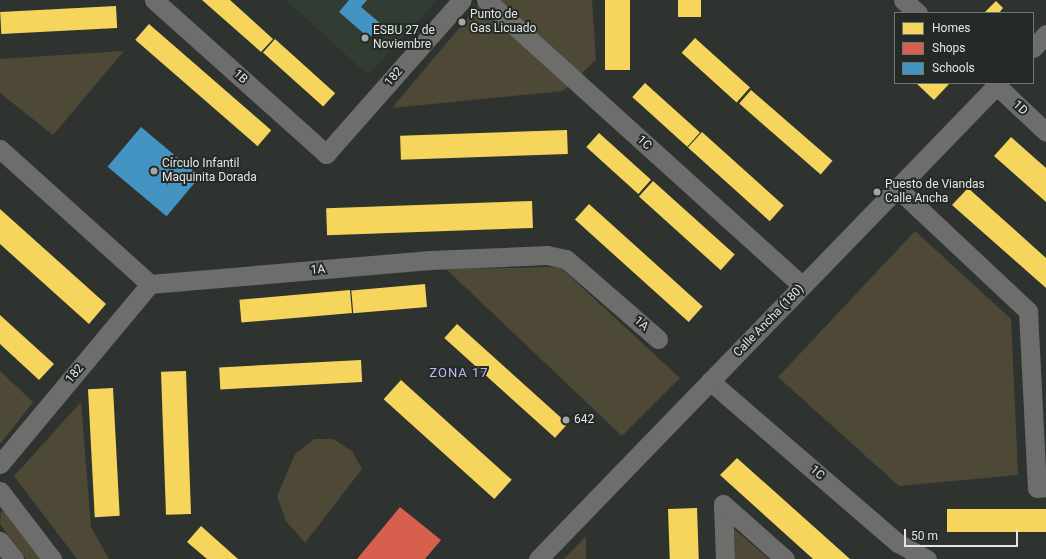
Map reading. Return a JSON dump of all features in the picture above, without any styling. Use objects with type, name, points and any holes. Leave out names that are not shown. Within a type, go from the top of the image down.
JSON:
[{"type":"street","name":"1B","points":[[154,0],[326,154]]},
{"type":"street","name":"182","points":[[326,154],[462,0]]},
{"type":"street","name":"1C","points":[[486,0],[802,286]]},
{"type":"street","points":[[903,0],[917,12]]},
{"type":"street","points":[[1034,47],[1046,34]]},
{"type":"street","name":"Calle Ancha (180)","points":[[538,559],[996,84]]},
{"type":"street","name":"1D","points":[[996,84],[1046,132]]},
{"type":"street","points":[[0,149],[150,284]]},
{"type":"street","points":[[897,188],[1028,311],[1037,488],[1046,487]]},
{"type":"street","name":"1A","points":[[150,284],[430,260],[547,255],[566,259],[658,339]]},
{"type":"street","name":"182","points":[[0,464],[150,284]]},
{"type":"street","name":"1C","points":[[710,381],[898,543],[928,559]]},
{"type":"street","points":[[0,491],[52,559]]},
{"type":"street","points":[[725,559],[723,504],[785,559]]},
{"type":"street","points":[[0,541],[14,559]]},
{"type":"shaded area","name":"ESBU 27 de Noviembre","points":[[286,0],[437,0],[368,75]]},
{"type":"shaded area","points":[[483,0],[592,0],[596,60],[563,91],[392,108]]},
{"type":"shaded area","points":[[124,51],[53,135],[0,93],[0,59]]},
{"type":"shaded area","points":[[915,231],[1011,319],[1018,475],[899,486],[778,377]]},
{"type":"shaded area","points":[[560,267],[680,378],[622,436],[446,269]]},
{"type":"shaded area","points":[[0,371],[33,402],[1,443],[0,443]]},
{"type":"shaded area","points":[[81,402],[91,527],[109,559],[77,559],[14,476]]},
{"type":"shaded area","points":[[314,439],[333,439],[352,451],[362,469],[305,543],[286,521],[277,496],[295,454]]},
{"type":"shaded area","points":[[1,511],[8,513],[42,559],[26,559],[0,524]]},
{"type":"shaded area","points":[[734,529],[769,559],[735,559]]},
{"type":"shaded area","points":[[586,536],[586,559],[564,559]]},
{"type":"building: Homes","points":[[202,0],[230,0],[273,39],[261,52]]},
{"type":"building: Homes","points":[[605,0],[630,0],[630,70],[605,70]]},
{"type":"building: Homes","points":[[678,0],[701,0],[701,17],[678,17]]},
{"type":"building: Homes","points":[[996,1],[1003,8],[1000,12],[985,12]]},
{"type":"building: Homes","points":[[116,6],[117,28],[1,34],[0,12]]},
{"type":"building: Homes","points":[[149,24],[271,130],[257,146],[135,40]]},
{"type":"building: Homes","points":[[695,38],[750,88],[737,102],[682,53]]},
{"type":"building: Homes","points":[[275,39],[335,93],[323,107],[263,52]]},
{"type":"building: Homes","points":[[645,83],[700,133],[687,147],[632,97]]},
{"type":"building: Homes","points":[[917,84],[949,84],[934,100]]},
{"type":"building: Homes","points":[[751,90],[833,161],[821,174],[739,104]]},
{"type":"building: Homes","points":[[567,130],[568,154],[401,160],[400,136]]},
{"type":"building: Homes","points":[[702,132],[784,206],[770,221],[688,148]]},
{"type":"building: Homes","points":[[599,133],[651,180],[638,194],[586,147]]},
{"type":"building: Homes","points":[[1011,137],[1046,168],[1046,202],[994,156]]},
{"type":"building: Homes","points":[[653,181],[735,255],[721,270],[639,197]]},
{"type":"building: Homes","points":[[968,188],[1046,258],[1046,288],[952,205]]},
{"type":"building: Homes","points":[[532,201],[533,228],[327,235],[326,208]]},
{"type":"building: Homes","points":[[589,204],[703,306],[689,322],[575,220]]},
{"type":"building: Homes","points":[[0,209],[106,304],[89,324],[0,244]]},
{"type":"building: Homes","points":[[425,284],[427,307],[353,313],[351,290]]},
{"type":"building: Homes","points":[[350,290],[352,313],[241,323],[239,300]]},
{"type":"building: Homes","points":[[0,315],[54,364],[39,380],[0,344]]},
{"type":"building: Homes","points":[[457,324],[568,424],[555,438],[444,338]]},
{"type":"building: Homes","points":[[361,360],[362,382],[220,389],[219,367]]},
{"type":"building: Homes","points":[[186,371],[191,514],[166,515],[161,372]]},
{"type":"building: Homes","points":[[401,380],[512,480],[494,499],[384,399]]},
{"type":"building: Homes","points":[[113,388],[120,516],[95,517],[88,389]]},
{"type":"building: Homes","points":[[737,458],[850,559],[813,559],[720,475]]},
{"type":"building: Homes","points":[[697,508],[699,559],[670,559],[668,509]]},
{"type":"building: Homes","points":[[947,509],[1046,509],[1046,532],[947,532]]},
{"type":"building: Homes","points":[[201,526],[238,559],[207,559],[187,542]]},
{"type":"building: Shops","points":[[400,507],[441,540],[425,559],[357,559]]},
{"type":"building: Schools","points":[[349,0],[367,0],[361,7],[381,24],[369,38],[339,12]]},
{"type":"building: Schools","name":"Círculo Infantil Maquinita Dorada","points":[[141,127],[200,176],[167,216],[108,167]]},
{"type":"place","name":"Punto de Gas Licuado","points":[[462,22]]},
{"type":"place","name":"ESBU 27 de Noviembre","points":[[365,38]]},
{"type":"place","name":"Círculo Infantil Maquinita Dorada","points":[[154,171]]},
{"type":"place","name":"Puesto de Viandas Calle Ancha","points":[[877,192]]},
{"type":"place","name":"642","points":[[566,420]]},
{"type":"district","name":"ZONA 17","points":[[459,373]]}]
